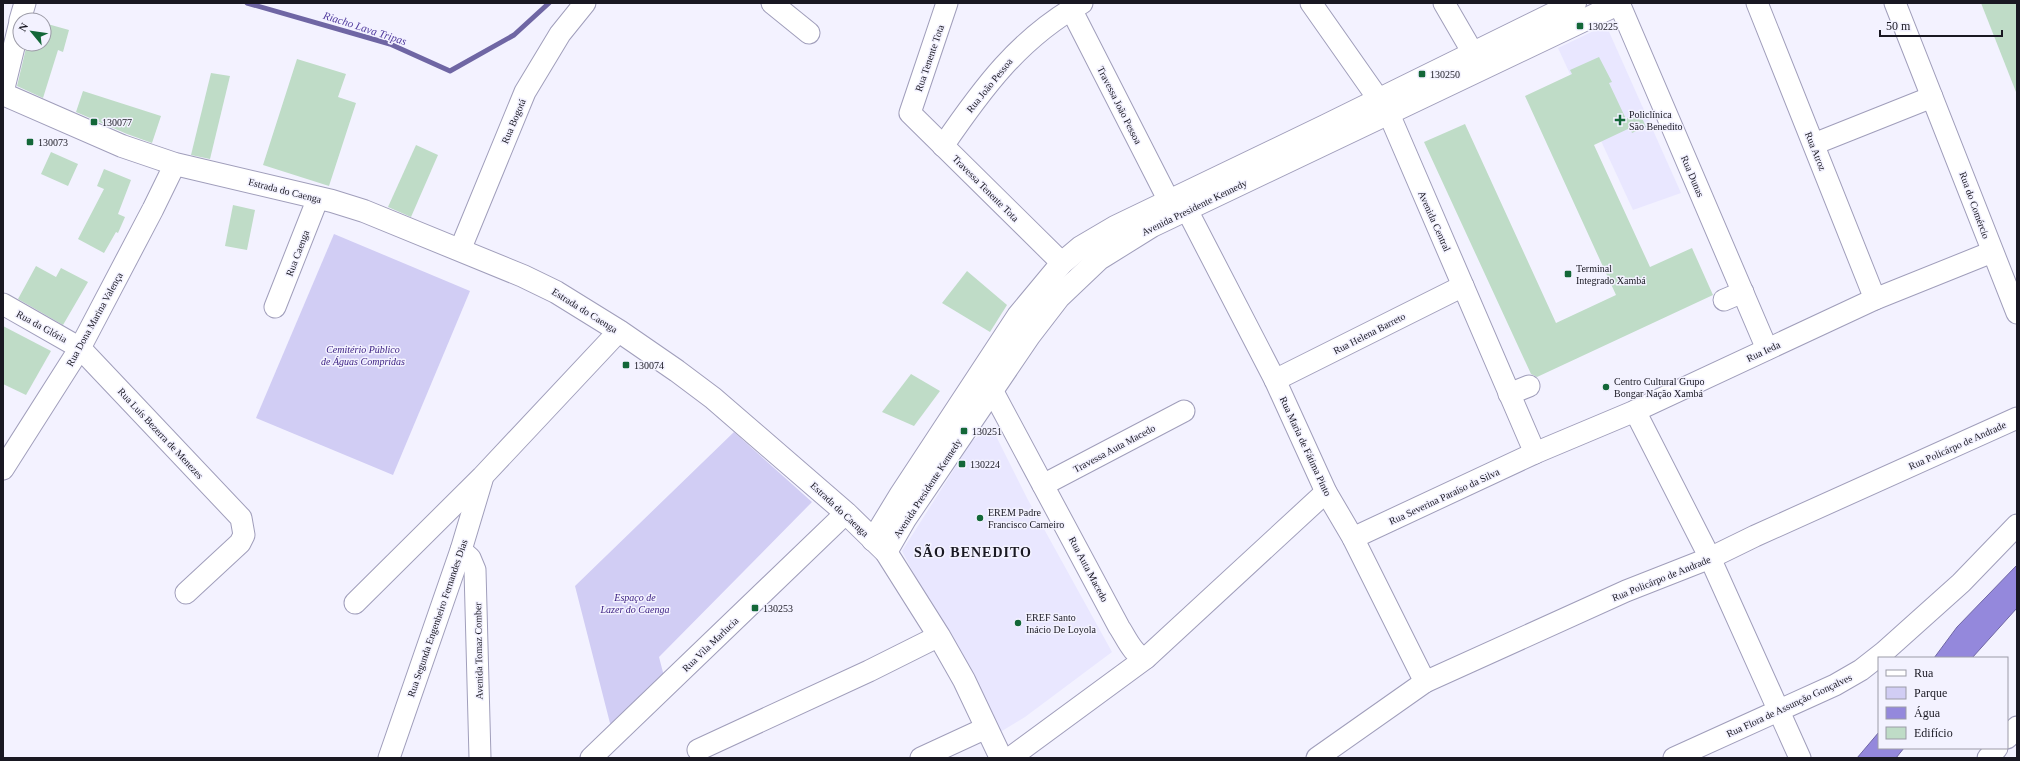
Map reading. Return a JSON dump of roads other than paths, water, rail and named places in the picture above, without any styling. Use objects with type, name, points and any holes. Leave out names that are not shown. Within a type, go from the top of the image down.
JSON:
[{"type":"main road","name":"Avenida Presidente Kennedy","points":[[1383,107],[1473,53],[1575,3]]},
{"type":"main road","name":"Avenida Presidente Kennedy","points":[[879,546],[901,494],[1018,316],[1062,263],[1081,247],[1115,226],[1178,205],[1383,107],[1620,3]]},
{"type":"main road","name":"Estrada do Caenga","points":[[3,93],[122,146],[175,164],[318,198],[364,212],[460,250],[556,292],[619,331],[678,371],[713,398],[846,513],[879,546],[939,636],[964,680],[1000,758]]},
{"type":"main road","name":"Avenida Presidente Kennedy","points":[[879,546],[905,519],[1029,336],[1059,297],[1099,259],[1152,226],[1178,205]]},
{"type":"street","name":"Rua Bogotá","points":[[460,250],[525,92],[560,34],[586,3]]},
{"type":"street","points":[[772,3],[809,32]]},
{"type":"street","name":"Rua Tenente Tota","points":[[910,113],[947,3]]},
{"type":"street","name":"Avenida Central","points":[[1311,3],[1383,107],[1463,286],[1535,453]]},
{"type":"street","points":[[1444,3],[1473,53]]},
{"type":"street","name":"Rua Dunas","points":[[1620,3],[1767,349]]},
{"type":"street","name":"Rua Atroz","points":[[1757,3],[1875,299]]},
{"type":"street","name":"Rua do Comércio","points":[[1895,3],[2017,313]]},
{"type":"street","name":"Rua João Pessoa","points":[[943,146],[972,104],[1000,68],[1027,42],[1076,6]]},
{"type":"street","name":"Travessa João Pessoa","points":[[1076,6],[1178,205]]},
{"type":"street","points":[[3,93],[13,52]]},
{"type":"street","points":[[1814,144],[1932,97]]},
{"type":"street","name":"Travessa Tenente Tota","points":[[910,113],[1062,263]]},
{"type":"street","name":"Rua Dona Marina Valença","points":[[3,468],[80,348],[175,164]]},
{"type":"street","name":"Rua Caenga","points":[[276,307],[318,198]]},
{"type":"street","name":"Rua Maria de Fátima Pinto","points":[[1178,205],[1276,380],[1326,492],[1353,538],[1425,682]]},
{"type":"street","name":"Rua Ieda","points":[[1535,453],[1635,411],[1875,299],[1992,252]]},
{"type":"street","name":"Rua Helena Barreto","points":[[1276,380],[1463,286]]},
{"type":"street","points":[[1724,300],[1743,292]]},
{"type":"street","name":"Rua da Glória","points":[[3,304],[80,348]]},
{"type":"street","name":"Rua Segunda Engenheiro Fernandes Dias","points":[[356,603],[482,477],[619,331]]},
{"type":"street","name":"Rua Luís Bezerra de Menezes","points":[[80,348],[241,518],[244,535],[240,543],[186,593]]},
{"type":"street","points":[[1509,394],[1529,386]]},
{"type":"street","name":"Rua Auta Macedo","points":[[992,390],[1119,626],[1132,648],[1138,655],[1146,658]]},
{"type":"street","name":"Travessa Auta Macedo","points":[[1043,485],[1184,411]]},
{"type":"street","points":[[1635,411],[1710,558],[1800,758]]},
{"type":"street","name":"Rua Policárpo de Andrade","points":[[1317,758],[1425,682],[1626,591],[1710,558],[1755,536],[2017,418]]},
{"type":"street","name":"Rua Severina Paraíso da Silva","points":[[1353,538],[1535,453]]},
{"type":"street","name":"Rua Segunda Engenheiro Fernandes Dias","points":[[389,758],[461,550],[482,477]]},
{"type":"street","points":[[1010,758],[1146,658],[1326,492]]},
{"type":"street","name":"Rua Vila Marlucia","points":[[591,758],[846,513]]},
{"type":"street","name":"Rua Flora de Assunção Gonçalves","points":[[1674,758],[1835,685],[1861,670],[1878,657],[1961,583],[2017,525]]},
{"type":"street","name":"Avenida Tomaz Comber","points":[[461,550],[470,558],[475,570],[480,758]]},
{"type":"street","points":[[698,750],[869,671],[939,636]]},
{"type":"street","points":[[2008,737],[2017,727]]},
{"type":"street","points":[[921,758],[986,728]]},
{"type":"street","points":[[1988,758],[1996,749]]},
{"type":"water","points":[[2017,565],[2017,608],[1973,657],[1935,657],[1957,627]]},
{"type":"water","points":[[1878,733],[1878,749],[1903,749],[1896,758],[1857,758]]},
{"type":"waterway","name":"Riacho Lava Tripas","points":[[247,3],[390,44],[450,71],[514,35],[549,3]]},
{"type":"place","name":"130225","points":[[1580,26]]},
{"type":"place","name":"130250","points":[[1422,74]]},
{"type":"place","name":"Policlínica São Benedito","points":[[1620,120]]},
{"type":"place","name":"130077","points":[[94,122]]},
{"type":"place","name":"130073","points":[[30,142]]},
{"type":"place","name":"Terminal Integrado Xambá","points":[[1568,274]]},
{"type":"place","name":"130074","points":[[626,365]]},
{"type":"place","name":"Centro Cultural Grupo Bongar Nação Xambá","points":[[1606,387]]},
{"type":"place","name":"130251","points":[[964,431]]},
{"type":"place","name":"130224","points":[[962,464]]},
{"type":"place","name":"EREM Padre Francisco Carneiro","points":[[980,518]]},
{"type":"place","name":"130253","points":[[755,608]]},
{"type":"place","name":"EREF Santo Inácio De Loyola","points":[[1018,623]]},
{"type":"district","name":"SÃO BENEDITO","points":[[973,552]]},
{"type":"park label","name":"Cemitério Público de Águas Compridas","points":[[363,354]]},
{"type":"park label","name":"Espaço de Lazer do Caenga","points":[[635,602]]}]
